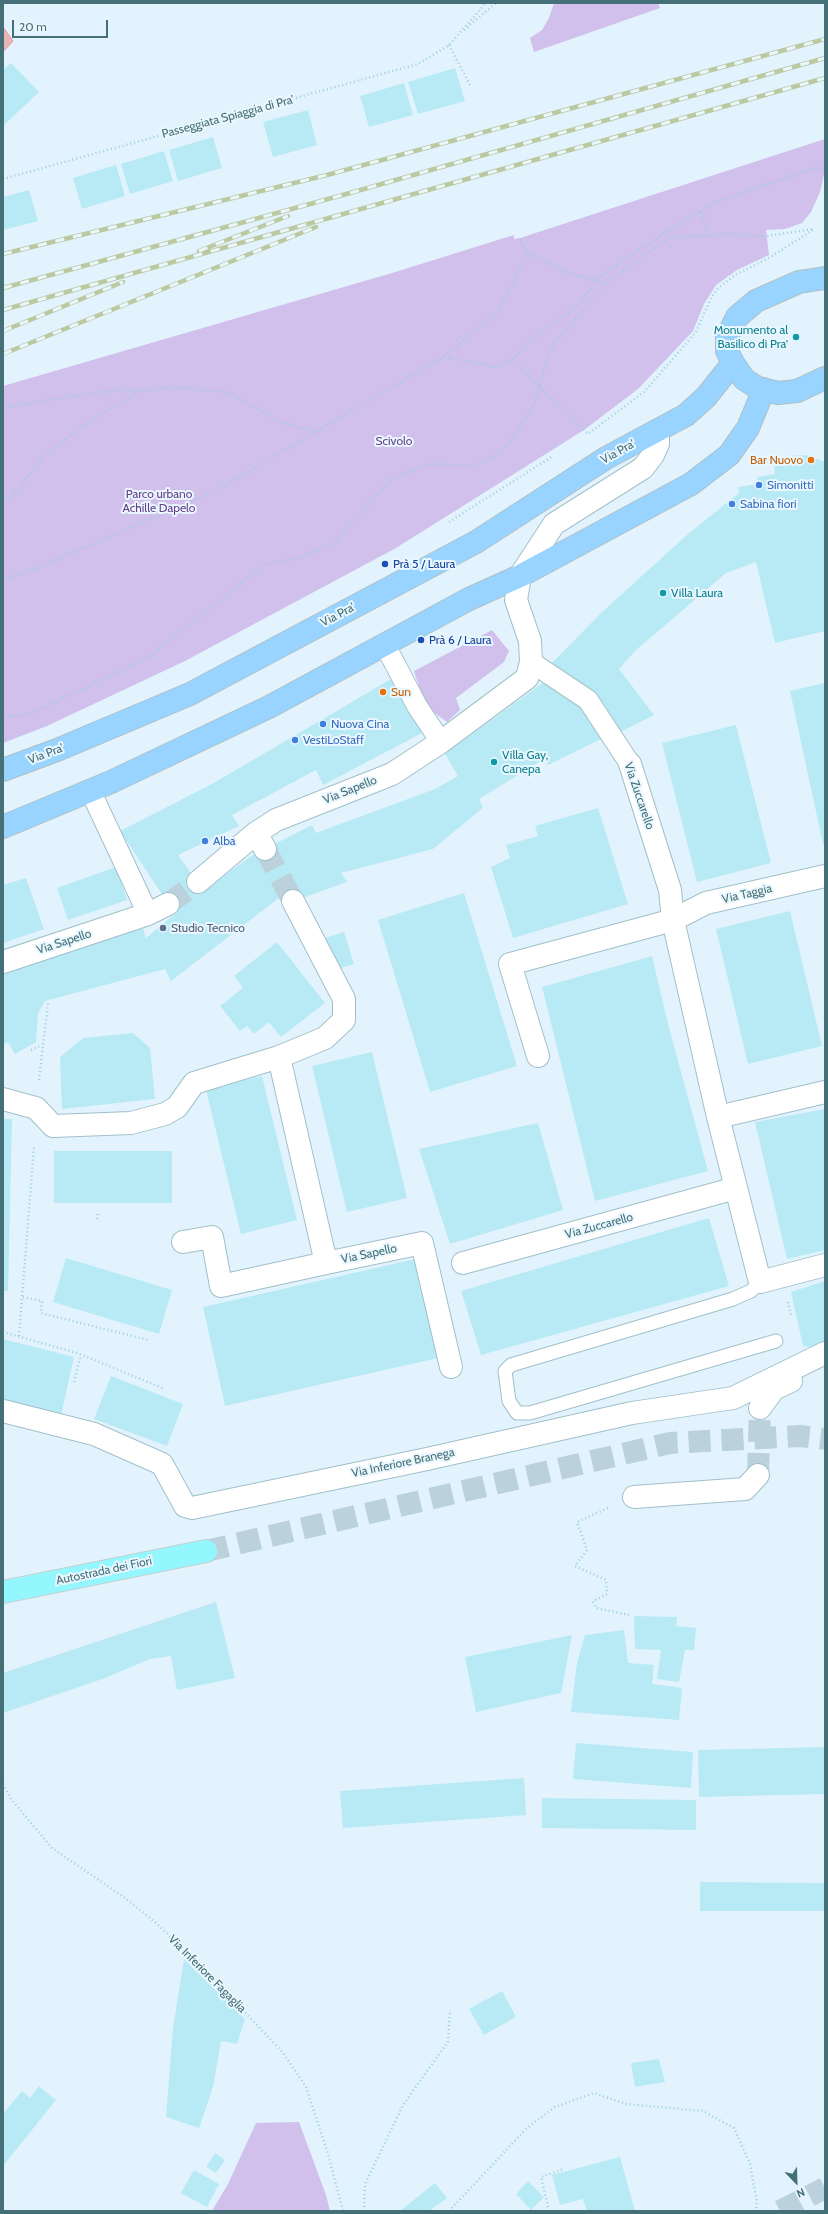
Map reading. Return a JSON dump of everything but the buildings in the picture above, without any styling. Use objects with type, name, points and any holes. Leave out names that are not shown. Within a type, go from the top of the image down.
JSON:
[{"type":"highway","name":"Autostrada dei Fiori","points":[[3,1592],[206,1551]]},
{"type":"main road","points":[[823,383],[797,391],[778,394],[764,389],[744,379],[727,351],[727,337],[737,317],[756,301],[799,282],[825,278]]},
{"type":"main road","name":"Via Pra'","points":[[3,770],[57,750],[190,694],[476,542],[606,458],[686,415],[706,397],[733,363]]},
{"type":"main road","points":[[3,827],[90,790],[268,707],[469,599],[517,580],[545,562],[691,484],[729,455],[748,428],[764,389]]},
{"type":"street","name":"Via Pra'","points":[[517,580],[554,524],[643,468],[653,455],[658,444],[658,430]]},
{"type":"street","points":[[521,612],[522,599],[545,562]]},
{"type":"street","points":[[517,580],[516,600],[530,642],[531,662]]},
{"type":"street","points":[[385,645],[417,706],[442,742]]},
{"type":"street","name":"Via Sapello","points":[[198,882],[260,841],[276,820],[392,774],[442,742],[527,678],[531,662]]},
{"type":"street","name":"Via Zuccarello","points":[[531,662],[588,700],[630,764],[670,890],[673,920],[718,1117],[760,1282]]},
{"type":"street","points":[[90,790],[148,914]]},
{"type":"street","name":"Via Taggia","points":[[673,920],[706,903],[825,876]]},
{"type":"street","points":[[3,1099],[36,1108],[53,1126],[131,1123],[165,1114],[177,1107],[194,1084],[279,1056],[325,1038],[344,1020],[344,999],[292,901]]},
{"type":"street","name":"Via Sapello","points":[[3,962],[148,914],[168,904]]},
{"type":"street","points":[[538,1056],[510,964],[673,920]]},
{"type":"street","name":"Via Sapello","points":[[279,1056],[326,1263],[422,1243],[451,1367]]},
{"type":"street","points":[[718,1117],[825,1092]]},
{"type":"street","name":"Via Zuccarello","points":[[463,1263],[736,1188]]},
{"type":"street","points":[[183,1242],[212,1237],[221,1286],[326,1263]]},
{"type":"street","points":[[760,1282],[825,1265]]},
{"type":"street","name":"Via Inferiore Branega","points":[[3,1410],[94,1434],[162,1464],[185,1506],[192,1508],[426,1459],[632,1413],[733,1398],[825,1353]]},
{"type":"street","points":[[760,1408],[774,1389],[825,1365]]},
{"type":"street","points":[[634,1497],[745,1489],[758,1475]]},
{"type":"lane","points":[[760,1282],[751,1291],[733,1299],[511,1365],[505,1371],[508,1401],[517,1413],[530,1413],[776,1341]]},
{"type":"path","points":[[460,33],[486,3]]},
{"type":"path","points":[[460,33],[496,3]]},
{"type":"path","name":"Passeggiata Spiaggia di Pra'","points":[[3,179],[418,64],[449,45],[460,33]]},
{"type":"path","points":[[449,45],[470,85]]},
{"type":"path","points":[[444,357],[496,366],[512,360],[531,340],[579,304],[596,280],[623,260],[716,202],[816,168],[825,169]]},
{"type":"path","points":[[700,212],[709,236]]},
{"type":"path","points":[[3,718],[30,714],[149,657],[265,564],[299,558],[334,543],[391,479],[429,464],[471,466],[492,458],[507,445],[534,404],[546,360],[555,343],[603,285],[669,238],[731,234],[766,236],[813,230],[769,258],[735,275],[717,289],[711,298],[696,332],[644,392],[581,438]]},
{"type":"path","points":[[520,238],[526,252],[573,275],[596,280],[603,285]]},
{"type":"path","points":[[3,580],[32,570],[211,493],[444,357],[497,312],[517,276],[526,252]]},
{"type":"path","points":[[512,360],[588,434]]},
{"type":"path","points":[[3,408],[119,389],[140,391],[169,387],[228,392],[282,423],[317,432]]},
{"type":"path","points":[[3,502],[13,495],[45,455],[86,424],[140,391]]},
{"type":"path","points":[[448,523],[556,454]]},
{"type":"path","points":[[19,1336],[36,1108],[48,1003]]},
{"type":"path","points":[[31,1050],[42,1045]]},
{"type":"path","points":[[97,1219],[98,1213]]},
{"type":"path","points":[[23,1298],[42,1300],[41,1313],[148,1340]]},
{"type":"path","points":[[3,1332],[81,1355],[165,1388]]},
{"type":"path","points":[[74,1382],[81,1355]]},
{"type":"path","points":[[629,1615],[596,1608],[593,1600],[607,1594],[606,1580],[575,1566],[587,1550],[577,1522],[634,1497]]},
{"type":"path","name":"Via Inferiore Fagaglia","points":[[3,1784],[11,1799],[52,1848],[125,1898],[156,1923],[200,1964],[284,2054],[306,2087],[328,2154],[343,2211]]},
{"type":"path","points":[[364,2211],[365,2184],[403,2105],[448,2042],[450,2010]]},
{"type":"path","points":[[449,2211],[527,2128],[555,2107],[594,2093],[626,2104],[703,2110],[734,2128],[750,2164],[757,2203],[756,2211]]},
{"type":"path","points":[[549,2211],[541,2177],[564,2169]]},
{"type":"green space","points":[[554,3],[658,3],[660,8],[534,52],[530,38],[542,30],[549,18]]},
{"type":"green space","name":"Parco urbano Achille Dapelo","points":[[825,139],[825,170],[820,192],[811,212],[802,223],[785,229],[766,230],[769,255],[737,270],[716,285],[704,304],[693,331],[638,389],[584,430],[396,548],[185,661],[47,726],[3,743],[3,386],[392,273],[514,235],[514,239],[520,238]]},
{"type":"green space","points":[[492,630],[509,651],[504,662],[456,698],[460,710],[447,722],[425,706],[414,671]]},
{"type":"green space","points":[[299,2122],[326,2195],[330,2211],[212,2211],[228,2184],[256,2123]]},
{"type":"shaded area","points":[[3,27],[13,41],[3,52]]},
{"type":"tunnel","points":[[265,849],[293,901]]},
{"type":"tunnel","points":[[168,904],[198,882]]},
{"type":"tunnel","points":[[758,1475],[760,1408]]},
{"type":"tunnel","points":[[206,1551],[670,1443],[800,1436],[825,1439]]},
{"type":"tunnel","points":[[780,2211],[825,2188]]},
{"type":"railway","points":[[3,254],[327,175],[825,39]]},
{"type":"railway","points":[[3,288],[350,193],[825,58]]},
{"type":"railway","points":[[3,310],[825,78]]},
{"type":"railway","points":[[199,251],[288,216]]},
{"type":"railway","points":[[3,354],[316,227]]},
{"type":"railway","points":[[3,331],[123,282]]},
{"type":"place","name":"Monumento al Basilico di Pra'","points":[[796,337]]},
{"type":"place","name":"Bar Nuovo","points":[[811,460]]},
{"type":"place","name":"Simonitti","points":[[759,485]]},
{"type":"place","name":"Sabina fiori","points":[[732,504]]},
{"type":"place","name":"Prà 5 / Laura","points":[[385,564]]},
{"type":"place","name":"Villa Laura","points":[[663,593]]},
{"type":"place","name":"Prà 6 / Laura","points":[[421,640]]},
{"type":"place","name":"Sun","points":[[383,692]]},
{"type":"place","name":"Nuova Cina","points":[[323,724]]},
{"type":"place","name":"VestiLoStaff","points":[[295,740]]},
{"type":"place","name":"Villa Gay, Canepa","points":[[494,762]]},
{"type":"place","name":"Alba","points":[[205,841]]},
{"type":"place","name":"Studio Tecnico","points":[[163,928]]},
{"type":"park label","name":"Scivolo","points":[[394,441]]}]
